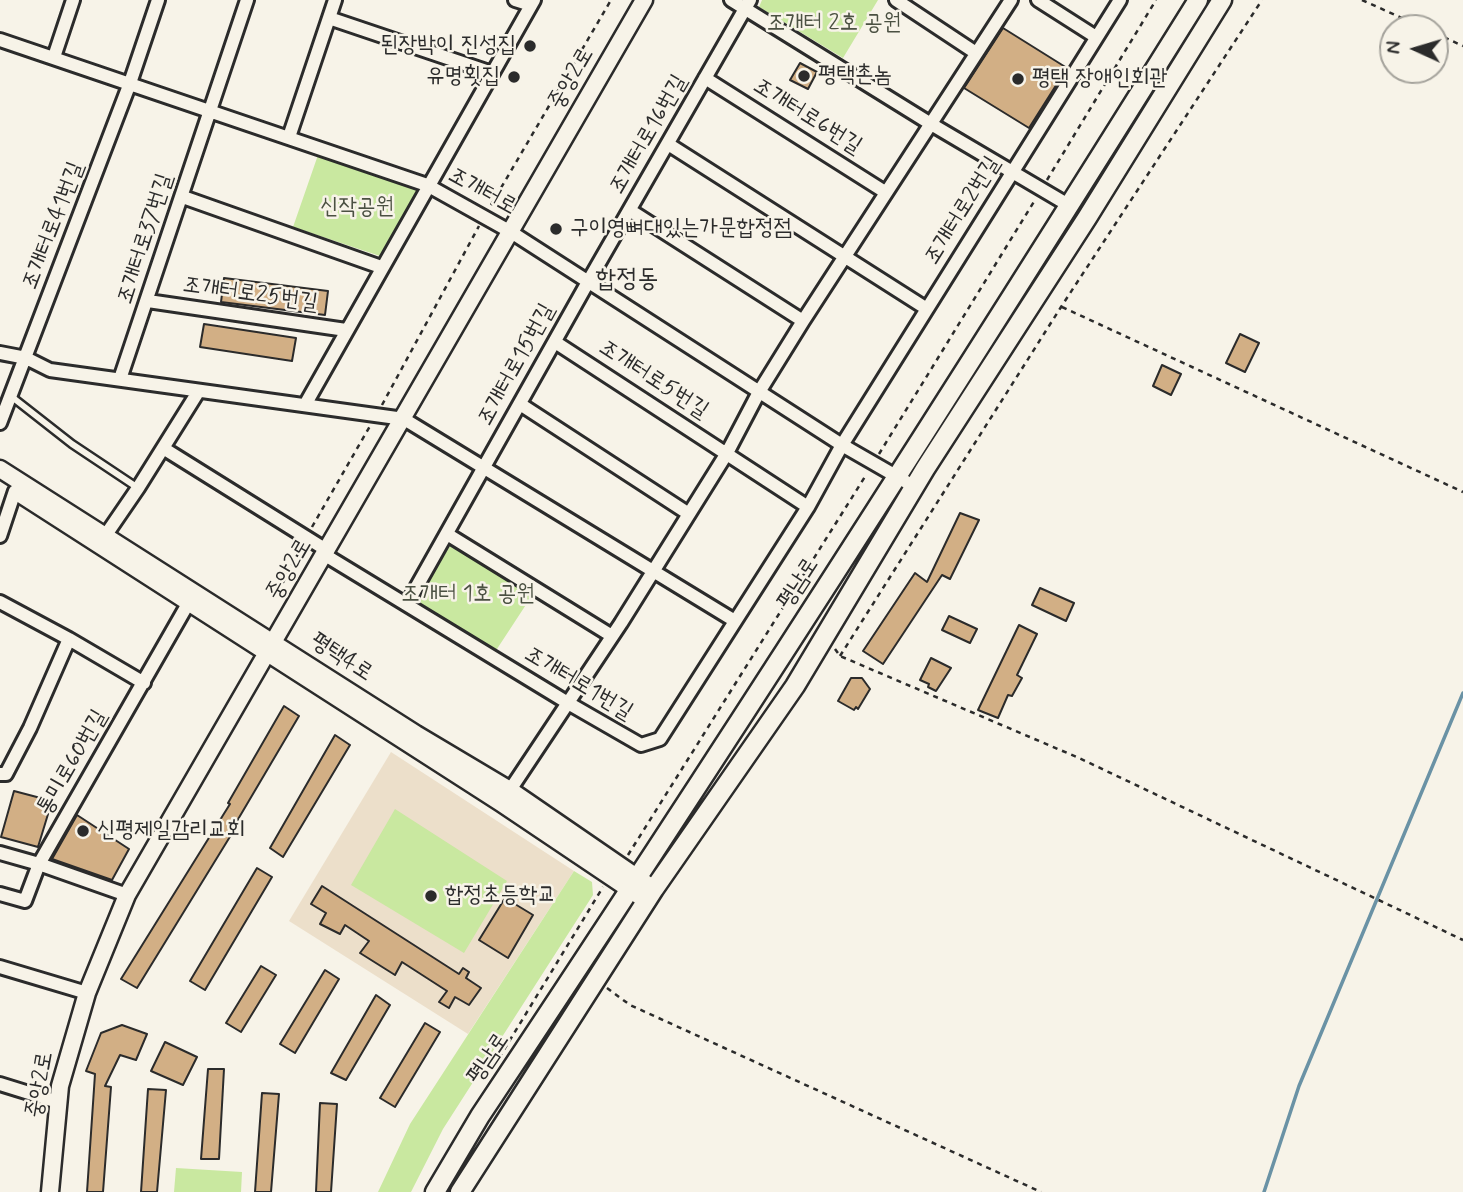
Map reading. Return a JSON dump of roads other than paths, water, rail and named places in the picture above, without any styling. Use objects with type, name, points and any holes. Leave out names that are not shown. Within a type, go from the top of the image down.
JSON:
[{"type":"main road","name":"평남로","points":[[435,1192],[480,1116],[898,477],[1198,0]]},
{"type":"main road","name":"평남로","points":[[460,1192],[650,895],[794,686],[915,486],[1087,218],[1222,0]]},
{"type":"street","points":[[54,57],[74,0]]},
{"type":"street","name":"조개터로41번길","points":[[0,423],[130,83],[158,0]]},
{"type":"street","name":"조개터로37번길","points":[[120,379],[247,0]]},
{"type":"street","points":[[289,138],[335,0]]},
{"type":"street","points":[[515,0],[533,3]]},
{"type":"street","name":"중앙2로","points":[[50,1192],[60,1086],[87,993],[127,895],[644,0]]},
{"type":"street","points":[[731,0],[748,4],[931,124],[1070,206]]},
{"type":"street","points":[[896,0],[976,53]]},
{"type":"street","points":[[510,790],[653,572],[727,453],[759,392],[885,191],[1011,0]]},
{"type":"street","points":[[1038,0],[1096,37]]},
{"type":"street","name":"조개터로2번길","points":[[842,445],[1120,0]]},
{"type":"street","name":"조개터로25번길","points":[[305,405],[533,3]]},
{"type":"street","name":"조개터로16번길","points":[[588,282],[748,4]]},
{"type":"street","points":[[329,18],[492,73]]},
{"type":"street","name":"조개터로","points":[[0,40],[428,185],[511,232],[842,445],[915,486]]},
{"type":"street","name":"조개터로6번길","points":[[705,78],[885,191]]},
{"type":"street","points":[[668,144],[927,309]]},
{"type":"street","points":[[183,197],[382,267]]},
{"type":"street","points":[[631,211],[803,321]]},
{"type":"street","name":"조개터로15번길","points":[[407,604],[588,282]]},
{"type":"street","name":"조개터로25번길","points":[[148,301],[346,330]]},
{"type":"street","name":"조개터로5번길","points":[[555,342],[808,507]]},
{"type":"street","points":[[0,353],[26,358],[50,370],[404,419],[735,621]]},
{"type":"street","points":[[102,540],[198,392]]},
{"type":"street","points":[[520,404],[689,514]]},
{"type":"street","name":"조개터로1번길","points":[[326,553],[568,703],[641,745],[660,739],[808,507],[842,445]]},
{"type":"street","points":[[163,448],[326,553]]},
{"type":"street","name":"평택4로","points":[[0,469],[189,601],[271,647],[501,803],[615,872]]},
{"type":"street","name":"평택4로","points":[[0,482],[102,540],[271,647],[510,790],[615,872],[650,895]]},
{"type":"street","points":[[0,536],[15,491]]},
{"type":"street","points":[[447,534],[612,636]]},
{"type":"street","name":"통미로60번길","points":[[0,894],[24,901],[39,864],[189,601]]},
{"type":"street","points":[[0,602],[144,683]]},
{"type":"street","points":[[0,774],[6,774],[30,728],[69,639]]},
{"type":"street","points":[[0,853],[127,895]]},
{"type":"street","points":[[0,967],[87,993]]},
{"type":"street","points":[[0,1084],[58,1102]]},
{"type":"lane","points":[[12,397],[72,444],[138,488]]},
{"type":"waterway","points":[[1264,1192],[1299,1086],[1463,693]]},
{"type":"place","name":"된장박이 진성집","points":[[530,46]]},
{"type":"place","name":"평택촌놈","points":[[804,76]]},
{"type":"place","name":"유명횟집","points":[[514,77]]},
{"type":"place","name":"평택 장애인회관","points":[[1018,79]]},
{"type":"place","name":"구이영뼈대있는가문합정점","points":[[556,229]]},
{"type":"place","name":"신평제일감리교회","points":[[83,831]]},
{"type":"place","name":"합정초등학교","points":[[431,896]]},
{"type":"district","name":"합정동","points":[[627,281]]},
{"type":"park label","name":"조개터 2호 공원","points":[[834,24]]},
{"type":"park label","name":"신작공원","points":[[357,208]]},
{"type":"park label","name":"조개터 1호 공원","points":[[468,595]]}]
